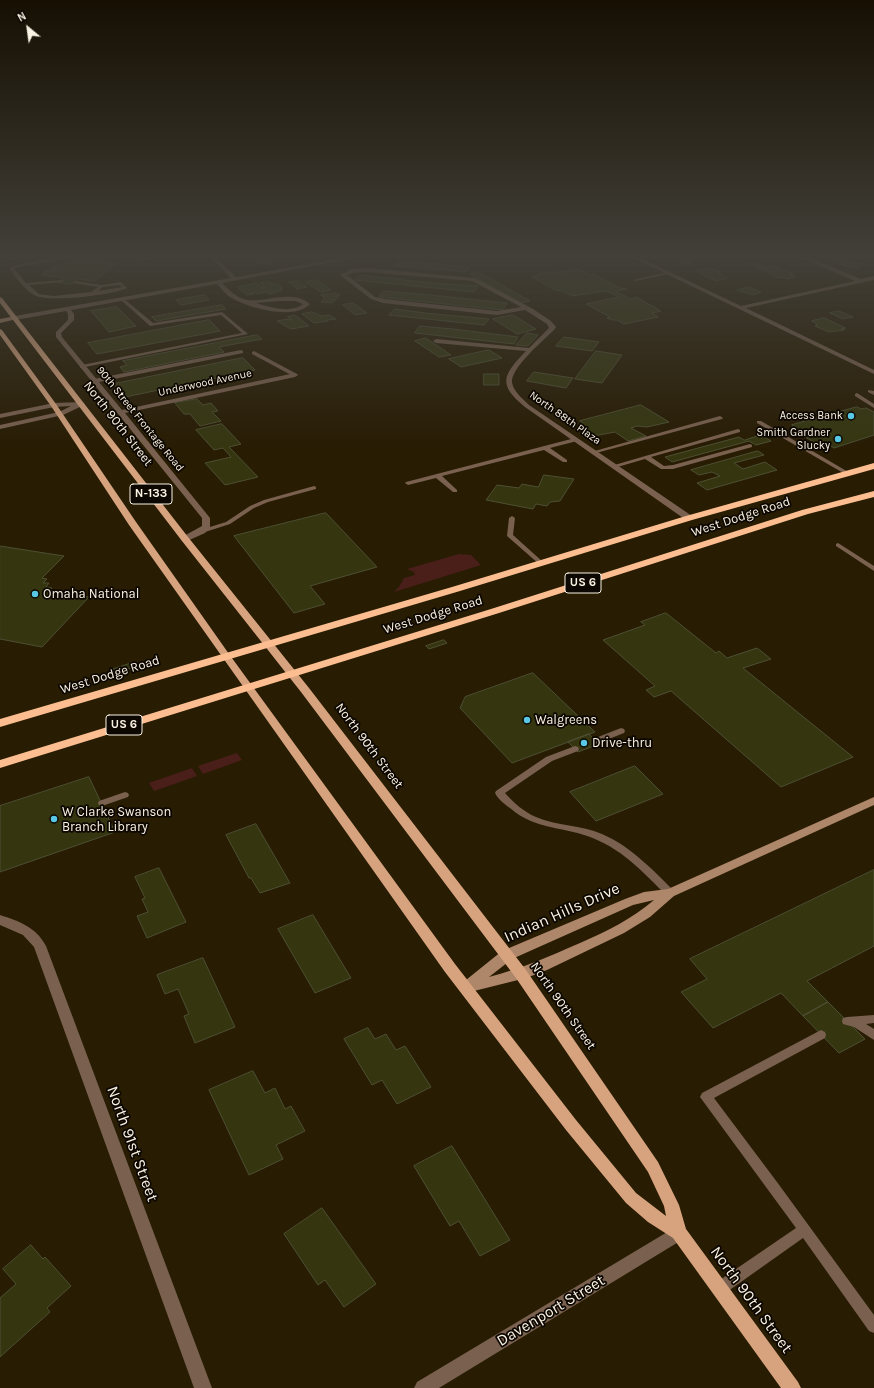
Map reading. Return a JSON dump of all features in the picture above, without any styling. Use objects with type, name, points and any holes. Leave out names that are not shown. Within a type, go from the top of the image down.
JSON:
[{"type":"highway","name":"West Dodge Road","points":[[0,723],[689,518],[874,466]]},
{"type":"highway","name":"West Dodge Road","points":[[0,764],[247,686],[495,611],[806,512],[874,494]]},
{"type":"main road","name":"North 90th Street","points":[[16,320],[185,539],[292,673],[521,974],[654,1167],[671,1205],[679,1233],[792,1388]]},
{"type":"main road","name":"North 90th Street","points":[[0,331],[61,414],[132,523],[247,686],[466,988],[571,1125],[631,1198],[654,1217],[679,1233]]},
{"type":"street","name":"90th Street Frontage Road","points":[[71,320],[60,329],[58,333],[82,366],[206,518],[206,527],[202,531]]},
{"type":"street","name":"North 88th Plaza","points":[[546,320],[553,326],[510,375],[511,388],[519,399],[527,406],[689,518]]},
{"type":"street","points":[[765,320],[874,372]]},
{"type":"street","points":[[436,341],[531,350]]},
{"type":"street","name":"Underwood Avenue","points":[[120,412],[295,375]]},
{"type":"street","points":[[0,416],[54,405],[82,404]]},
{"type":"street","points":[[0,427],[61,414],[82,404]]},
{"type":"street","points":[[185,539],[202,531]]},
{"type":"street","name":"Indian Hills Drive","points":[[466,988],[507,955],[620,905],[644,897],[670,893],[874,801]]},
{"type":"street","name":"Indian Hills Drive","points":[[466,988],[521,974],[542,966],[633,923],[651,910],[670,893]]},
{"type":"street","name":"North 91st Street","points":[[6,922],[32,935],[40,946],[203,1388]]},
{"type":"street","name":"Davenport Street","points":[[423,1388],[679,1233]]},
{"type":"lane","points":[[145,320],[152,326],[186,320]]},
{"type":"lane","points":[[82,366],[246,334],[230,320]]},
{"type":"lane","points":[[94,381],[241,352]]},
{"type":"lane","points":[[254,353],[295,375]]},
{"type":"lane","points":[[856,395],[874,406]]},
{"type":"lane","points":[[594,452],[720,418]]},
{"type":"lane","points":[[759,422],[847,473]]},
{"type":"lane","points":[[614,466],[738,431]]},
{"type":"lane","points":[[408,483],[575,440]]},
{"type":"lane","points":[[646,457],[663,468],[673,467],[750,446]]},
{"type":"lane","points":[[545,448],[565,461]]},
{"type":"lane","points":[[438,476],[455,491]]},
{"type":"lane","points":[[202,531],[228,523],[252,506],[266,500],[314,488]]},
{"type":"lane","points":[[512,518],[510,536],[541,563]]},
{"type":"lane","points":[[838,545],[874,569]]},
{"type":"lane","points":[[596,741],[621,731]]},
{"type":"lane","points":[[575,749],[549,760],[499,793],[515,808],[534,820],[587,832],[614,844],[635,860],[670,893]]},
{"type":"lane","points":[[102,803],[125,795]]},
{"type":"lane","points":[[874,1019],[847,1021],[861,1026],[874,1035]]},
{"type":"lane","points":[[821,1035],[706,1097],[773,1186],[874,1326]]},
{"type":"lane","points":[[719,1289],[804,1230]]},
{"type":"shaded area","points":[[459,554],[471,555],[481,565],[394,592],[404,578],[415,575],[414,572],[407,569]]},
{"type":"shaded area","points":[[237,753],[242,760],[203,774],[198,766]]},
{"type":"shaded area","points":[[192,768],[197,776],[154,791],[149,783]]},
{"type":"building","points":[[99,320],[130,320],[136,326],[109,332]]},
{"type":"building","points":[[209,320],[220,331],[97,354],[88,343]]},
{"type":"building","points":[[301,320],[309,326],[291,329],[277,321]]},
{"type":"building","points":[[310,320],[329,320],[327,320],[328,321],[314,323]]},
{"type":"building","points":[[434,320],[488,320],[484,325]]},
{"type":"building","points":[[494,320],[521,320],[536,329],[517,334]]},
{"type":"building","points":[[612,320],[645,320],[624,324],[617,320]]},
{"type":"building","points":[[828,320],[846,328],[841,329],[844,330],[829,332],[815,326],[818,325],[812,321]]},
{"type":"building","points":[[420,326],[518,337],[514,344],[415,333]]},
{"type":"building","points":[[527,333],[538,335],[528,346],[516,345]]},
{"type":"building","points":[[257,335],[262,339],[219,347],[224,352],[124,372],[120,367],[127,365],[123,361]]},
{"type":"building","points":[[564,337],[599,342],[592,351],[556,346]]},
{"type":"building","points":[[426,338],[451,355],[439,357],[415,341]]},
{"type":"building","points":[[489,350],[502,358],[461,367],[449,359]]},
{"type":"building","points":[[596,351],[622,355],[602,383],[575,379]]},
{"type":"building","points":[[243,358],[255,370],[125,397],[114,384]]},
{"type":"building","points":[[534,372],[573,378],[566,388],[527,381]]},
{"type":"building","points":[[484,374],[499,374],[499,385],[484,385]]},
{"type":"building","points":[[197,399],[203,405],[211,403],[218,411],[212,412],[221,421],[200,426],[190,414],[184,414],[175,403]]},
{"type":"building","points":[[641,405],[669,422],[647,427],[637,426],[631,428],[646,436],[628,441],[615,432],[594,435],[579,425],[583,423],[580,421]]},
{"type":"building","points":[[857,407],[861,409],[866,408],[874,412],[874,435],[834,448],[829,445],[823,447],[792,430],[797,428],[792,425]]},
{"type":"building","points":[[222,424],[241,444],[229,447],[258,477],[225,485],[205,463],[231,457],[223,448],[214,450],[196,430]]},
{"type":"building","points":[[761,435],[771,441],[756,445],[749,441],[672,462],[665,457],[739,437],[744,440]]},
{"type":"building","points":[[758,451],[764,455],[734,463],[743,469],[765,462],[777,470],[707,490],[697,483],[720,476],[712,472],[699,475],[691,470]]},
{"type":"building","points":[[544,475],[574,479],[560,501],[550,502],[547,506],[536,504],[533,509],[486,500],[497,485],[519,488],[522,484],[538,487]]},
{"type":"building","points":[[326,513],[377,567],[310,586],[325,604],[294,613],[234,536]]},
{"type":"building","name":"Omaha National","points":[[0,546],[64,556],[42,578],[47,579],[43,583],[49,583],[46,587],[52,588],[49,590],[89,597],[42,647],[0,639]]},
{"type":"building","points":[[666,613],[716,653],[719,651],[727,658],[757,648],[771,659],[743,668],[853,757],[781,787],[671,691],[654,697],[646,690],[655,686],[603,640],[645,625],[641,622]]},
{"type":"building","points":[[444,640],[447,643],[429,649],[426,646]]},
{"type":"building","points":[[132,663],[134,667],[113,673],[111,670]]},
{"type":"building","name":"Walgreens","points":[[533,673],[595,732],[512,763],[460,708],[465,697]]},
{"type":"building","name":"Drive-thru","points":[[589,734],[599,744],[578,752],[568,742]]},
{"type":"building","points":[[635,766],[663,794],[596,821],[570,792]]},
{"type":"building","name":"W Clarke Swanson Branch Library","points":[[89,777],[115,832],[0,872],[0,806]]},
{"type":"building","points":[[256,824],[290,883],[260,893],[251,878],[249,878],[226,835]]},
{"type":"building","points":[[159,868],[186,922],[147,938],[137,916],[148,912],[142,899],[145,898],[135,877]]},
{"type":"building","points":[[874,870],[874,946],[807,981],[828,1002],[803,1016],[781,993],[713,1028],[681,992],[707,979],[690,959]]},
{"type":"building","points":[[313,915],[351,978],[315,993],[278,929]]},
{"type":"building","points":[[203,958],[235,1027],[195,1043],[184,1016],[189,1014],[178,989],[165,994],[157,975]]},
{"type":"building","points":[[828,1002],[865,1039],[839,1053],[803,1016]]},
{"type":"building","points":[[368,1028],[375,1039],[386,1034],[396,1050],[405,1046],[431,1087],[397,1104],[382,1080],[372,1085],[344,1039]]},
{"type":"building","points":[[253,1071],[265,1093],[275,1088],[285,1109],[291,1106],[305,1131],[276,1145],[283,1159],[249,1175],[209,1090]]},
{"type":"building","points":[[452,1146],[510,1240],[480,1256],[459,1221],[450,1226],[414,1166]]},
{"type":"building","points":[[322,1208],[376,1284],[344,1307],[325,1280],[318,1285],[284,1234]]},
{"type":"building","points":[[31,1245],[43,1259],[45,1257],[71,1286],[47,1308],[50,1312],[0,1357],[0,1298],[16,1284],[3,1269]]},
{"type":"place","name":"Access Bank","points":[[851,416]]},
{"type":"place","name":"Smith Gardner Slucky","points":[[838,439]]},
{"type":"place","name":"Omaha National","points":[[35,594]]},
{"type":"place","name":"Walgreens","points":[[527,720]]},
{"type":"place","name":"Drive-thru","points":[[584,743]]},
{"type":"place","name":"W Clarke Swanson Branch Library","points":[[54,819]]}]
